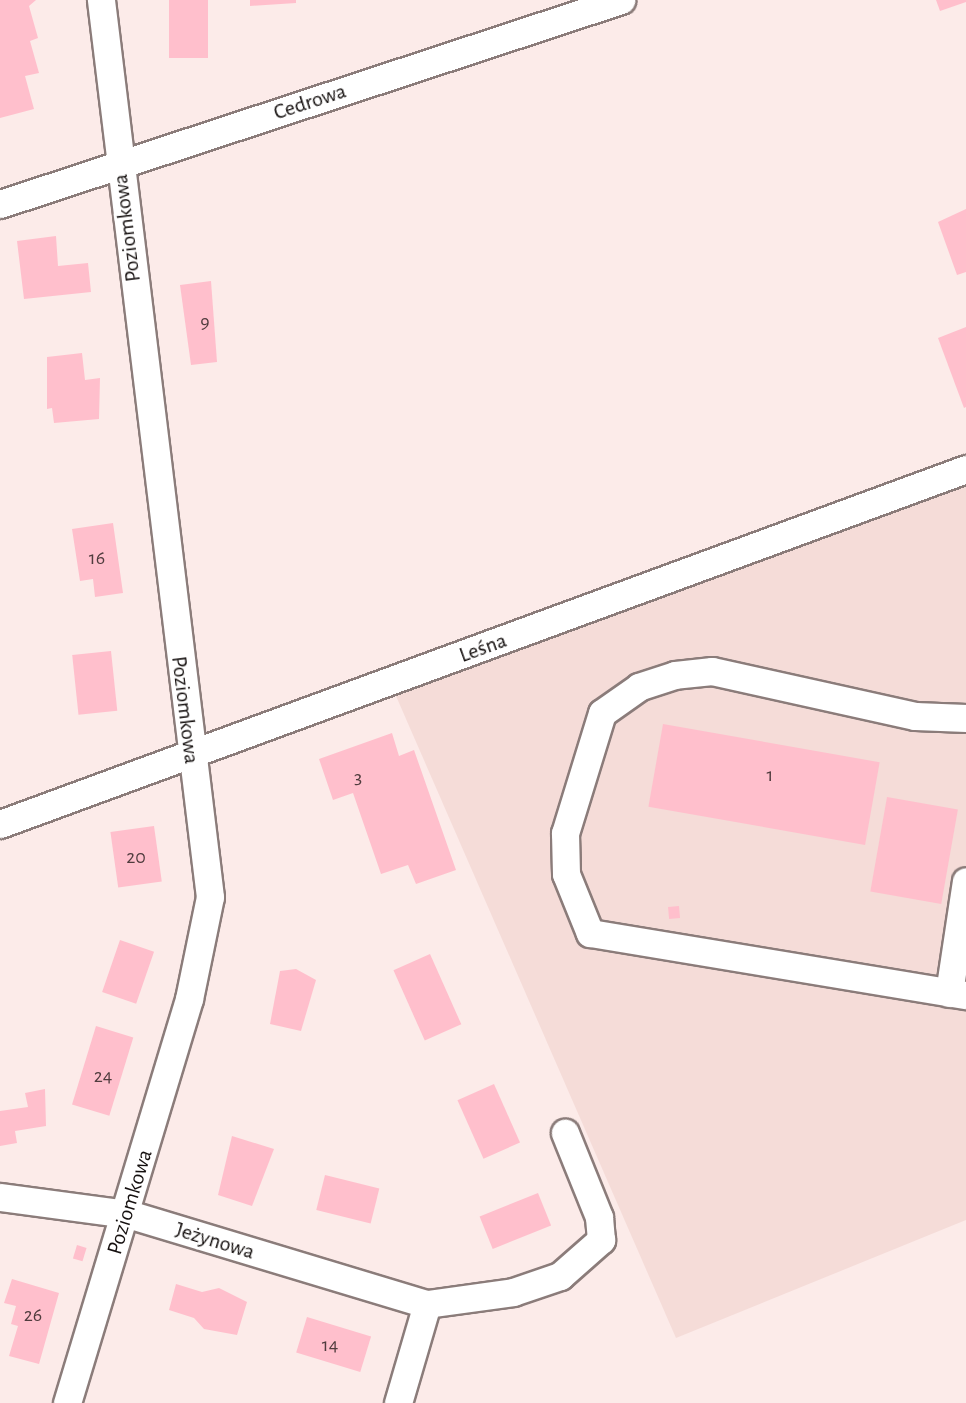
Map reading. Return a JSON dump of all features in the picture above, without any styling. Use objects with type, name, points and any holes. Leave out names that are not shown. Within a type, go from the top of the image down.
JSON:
[{"type":"street","name":"Poziomkowa","points":[[67,1403],[128,1214],[203,944],[210,897],[190,757],[101,0]]},
{"type":"street","name":"Cedrowa","points":[[0,204],[621,0]]},
{"type":"street","name":"Leśna","points":[[0,824],[190,757],[966,469]]},
{"type":"street","points":[[966,718],[915,716],[712,671],[675,675],[639,687],[603,713],[565,832],[566,874],[590,933],[957,994],[966,881]]},
{"type":"street","name":"Jeżynowa","points":[[0,1197],[128,1214],[427,1304],[513,1292],[560,1276],[601,1240],[599,1216],[565,1133]]},
{"type":"street","points":[[398,1403],[427,1304]]},
{"type":"shaded area","points":[[966,486],[966,1220],[676,1338],[396,696]]},
{"type":"building","points":[[0,0],[36,0],[29,6],[38,38],[30,41],[39,73],[25,76],[34,109],[0,118]]},
{"type":"building","points":[[169,0],[208,0],[208,58],[169,58]]},
{"type":"building","points":[[250,0],[296,0],[296,3],[250,6]]},
{"type":"building","points":[[936,0],[966,0],[966,2],[940,11]]},
{"type":"building","points":[[966,209],[966,272],[957,275],[938,222]]},
{"type":"building","points":[[56,236],[58,266],[88,263],[91,292],[24,299],[17,241]]},
{"type":"building","points":[[211,281],[217,362],[191,365],[180,285]]},
{"type":"building","points":[[966,327],[966,407],[964,408],[938,338]]},
{"type":"building","points":[[82,353],[85,380],[100,378],[99,419],[54,423],[52,408],[47,409],[47,357]]},
{"type":"building","points":[[113,523],[123,593],[95,597],[93,579],[80,581],[72,529]]},
{"type":"building","points":[[111,651],[117,711],[78,715],[72,655]]},
{"type":"building","points":[[663,724],[880,762],[865,845],[648,807]]},
{"type":"building","points":[[392,733],[399,756],[414,750],[456,870],[416,884],[408,865],[381,874],[353,793],[333,800],[319,759]]},
{"type":"building","points":[[887,797],[958,810],[941,904],[870,892]]},
{"type":"building","points":[[154,826],[162,881],[118,888],[110,832]]},
{"type":"building","points":[[679,906],[680,918],[669,919],[668,907]]},
{"type":"building","points":[[120,940],[154,952],[136,1004],[102,992]]},
{"type":"building","points":[[430,954],[461,1024],[425,1041],[393,970]]},
{"type":"building","points":[[296,969],[316,980],[301,1031],[270,1024],[280,971]]},
{"type":"building","points":[[96,1026],[133,1037],[109,1116],[72,1104]]},
{"type":"building","points":[[494,1084],[520,1142],[483,1159],[457,1100]]},
{"type":"building","points":[[45,1089],[46,1126],[15,1131],[17,1143],[0,1146],[0,1111],[28,1107],[25,1093]]},
{"type":"building","points":[[232,1136],[274,1149],[252,1206],[218,1195]]},
{"type":"building","points":[[325,1175],[379,1189],[371,1223],[316,1210]]},
{"type":"building","points":[[538,1193],[551,1225],[493,1249],[480,1217]]},
{"type":"building","points":[[77,1245],[87,1248],[82,1261],[73,1258]]},
{"type":"building","points":[[12,1279],[59,1293],[39,1364],[9,1356],[18,1326],[11,1324],[16,1306],[4,1303]]},
{"type":"building","points":[[176,1284],[202,1292],[219,1288],[247,1302],[237,1335],[204,1329],[194,1318],[169,1310]]},
{"type":"building","points":[[307,1317],[371,1337],[360,1372],[296,1352]]}]
